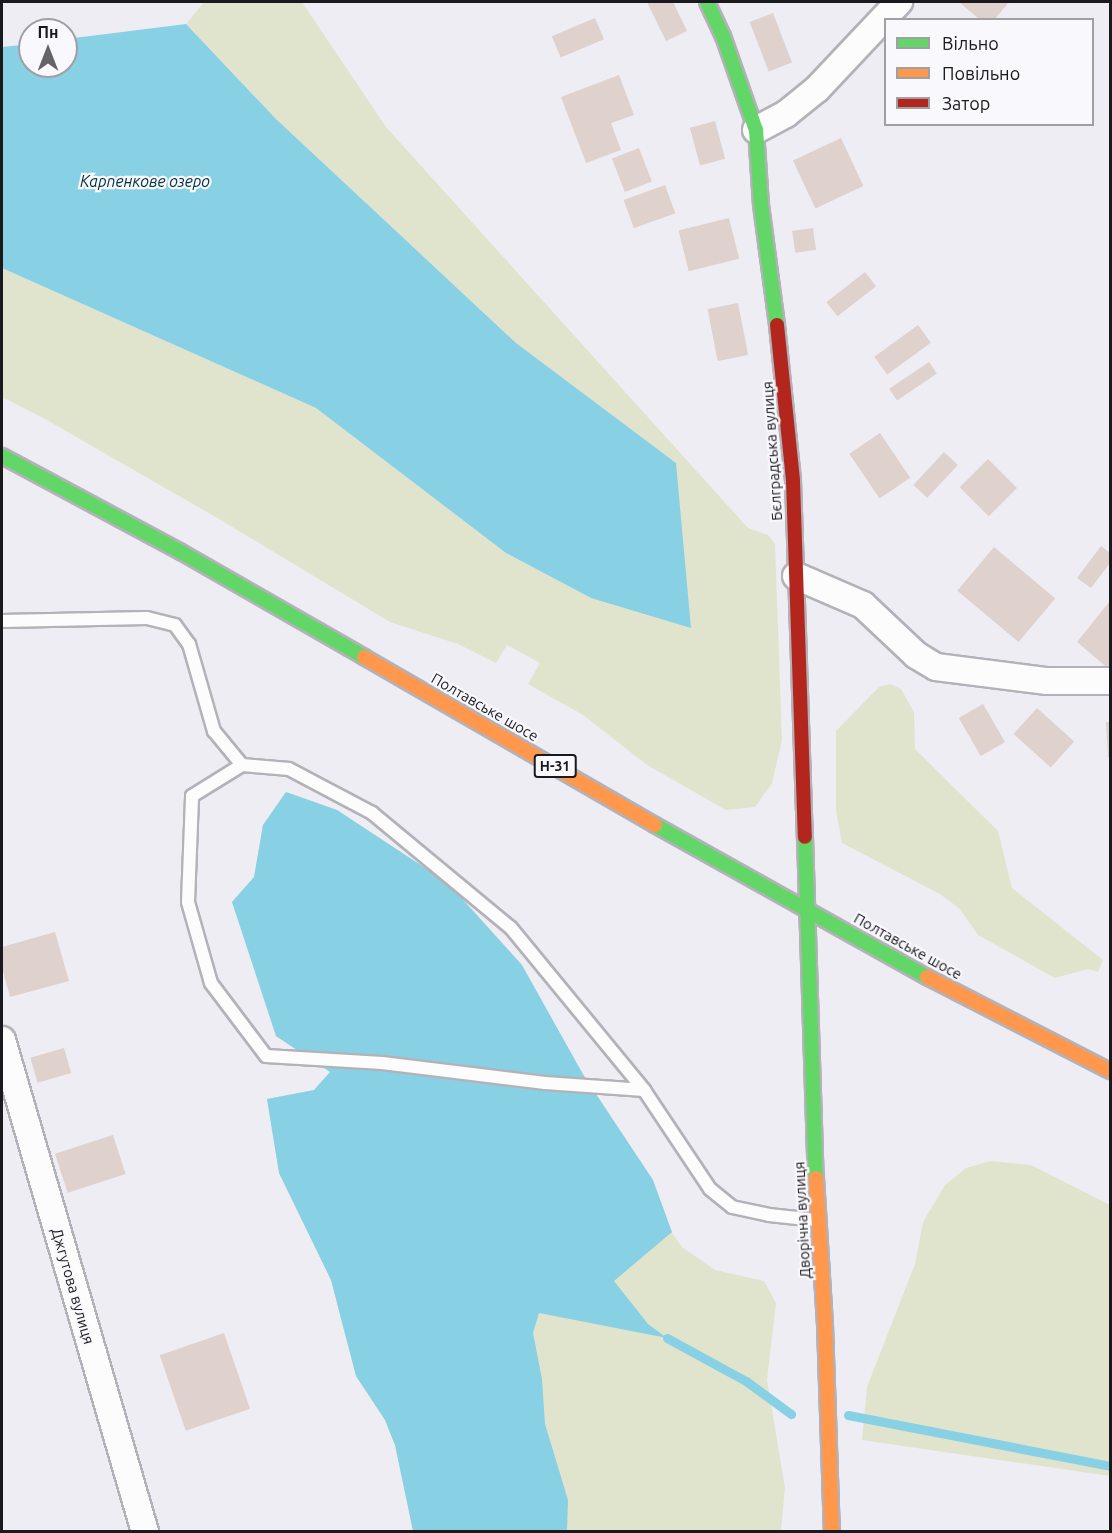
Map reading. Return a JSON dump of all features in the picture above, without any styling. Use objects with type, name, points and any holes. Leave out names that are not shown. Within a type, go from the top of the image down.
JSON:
[{"type":"street","name":"Бєлградська вулиця","points":[[707,2],[723,36],[756,130],[761,205],[781,353],[793,481],[804,756],[806,907]]},
{"type":"street","points":[[756,130],[786,114],[817,89],[899,2]]},
{"type":"street","name":"Полтавське шосе","points":[[2,456],[181,552],[696,848],[806,907],[940,984],[1110,1071]]},
{"type":"street","points":[[796,576],[862,605],[916,655],[936,667],[1047,681],[1110,681]]},
{"type":"street","name":"Дворічна вулиця","points":[[806,907],[832,1532]]},
{"type":"street","name":"Джгутова вулиця","points":[[2,1040],[145,1532]]},
{"type":"lane","points":[[2,621],[147,618],[175,625],[189,644],[214,731],[243,765]]},
{"type":"lane","points":[[644,1090],[545,1083],[382,1063],[266,1056],[211,983],[188,902],[192,796],[243,765],[289,769],[372,813],[511,928],[644,1090],[710,1189],[732,1207],[769,1215],[818,1220]]},
{"type":"green space","points":[[204,2],[302,2],[386,127],[748,528],[768,535],[775,544],[782,740],[772,783],[755,807],[726,810],[647,765],[583,715],[528,684],[540,663],[507,645],[496,663],[458,644],[390,622],[219,519],[45,419],[2,397],[2,268],[316,408],[506,553],[591,598],[676,463],[516,343],[276,119],[186,24]]},
{"type":"green space","points":[[890,684],[901,689],[914,712],[915,749],[998,831],[1012,888],[1103,960],[1098,972],[1088,969],[1055,978],[978,935],[960,909],[940,894],[842,843],[836,811],[836,731],[879,687]]},
{"type":"green space","points":[[286,792],[337,810],[448,883],[522,965],[548,1021],[653,1180],[667,1226],[682,1247],[715,1270],[764,1281],[776,1303],[767,1380],[785,1488],[781,1531],[413,1531],[395,1445],[385,1420],[356,1376],[331,1280],[279,1173],[267,1099],[314,1090],[330,1072],[276,1036],[232,902],[254,877],[263,825]]},
{"type":"green space","points":[[991,1161],[1031,1165],[1110,1205],[1110,1476],[862,1440],[867,1387],[915,1264],[923,1222],[945,1185],[966,1168]]},
{"type":"water","name":"Карпенкове озеро","points":[[186,24],[276,119],[516,343],[676,463],[691,628],[591,598],[506,553],[316,408],[2,268],[2,47],[18,45],[18,78],[78,78],[78,38]]},
{"type":"water","points":[[286,792],[337,810],[448,883],[522,965],[584,1076],[653,1180],[672,1232],[614,1281],[648,1324],[667,1338],[539,1313],[533,1333],[542,1379],[545,1424],[568,1500],[567,1531],[413,1531],[395,1445],[385,1420],[356,1376],[331,1280],[279,1173],[267,1099],[314,1090],[330,1072],[276,1036],[232,902],[254,877],[263,825]]},
{"type":"building","points":[[647,2],[673,2],[687,31],[666,41]]},
{"type":"building","points":[[959,2],[1009,2],[996,18],[978,18]]},
{"type":"building","points":[[773,13],[792,62],[769,71],[750,22]]},
{"type":"building","points":[[595,18],[604,39],[561,58],[552,36]]},
{"type":"building","points":[[619,75],[634,115],[611,123],[621,150],[586,163],[561,97]]},
{"type":"building","points":[[715,121],[725,159],[700,165],[690,128]]},
{"type":"building","points":[[841,138],[863,186],[815,208],[793,160]]},
{"type":"building","points":[[639,148],[652,182],[625,192],[612,158]]},
{"type":"building","points":[[665,185],[675,213],[634,228],[624,200]]},
{"type":"building","points":[[729,218],[739,259],[689,271],[679,231]]},
{"type":"building","points":[[813,228],[816,250],[795,253],[792,231]]},
{"type":"building","points":[[865,272],[876,286],[837,316],[826,302]]},
{"type":"building","points":[[738,303],[748,355],[718,361],[708,309]]},
{"type":"building","points":[[918,325],[931,343],[887,375],[874,357]]},
{"type":"building","points":[[929,362],[937,374],[897,400],[889,389]]},
{"type":"building","points":[[880,433],[910,478],[880,498],[849,454]]},
{"type":"building","points":[[944,452],[958,465],[927,498],[913,485]]},
{"type":"building","points":[[988,459],[1017,488],[989,516],[960,487]]},
{"type":"building","points":[[1101,546],[1110,553],[1110,563],[1091,588],[1077,578]]},
{"type":"building","points":[[994,547],[1055,598],[1019,642],[957,591]]},
{"type":"building","points":[[1110,601],[1110,670],[1077,642]]},
{"type":"building","points":[[983,704],[1005,742],[981,756],[959,718]]},
{"type":"building","points":[[1037,708],[1074,741],[1051,767],[1014,734]]},
{"type":"building","points":[[1106,722],[1110,722],[1110,757],[1108,757]]},
{"type":"building","points":[[55,932],[69,981],[10,997],[2,967],[2,947]]},
{"type":"building","points":[[64,1048],[71,1073],[38,1083],[30,1058]]},
{"type":"building","points":[[113,1135],[126,1174],[68,1193],[55,1154]]},
{"type":"building","points":[[224,1333],[250,1409],[186,1431],[160,1355]]},
{"type":"waterway","points":[[667,1338],[746,1381],[791,1414]]},
{"type":"waterway","points":[[848,1415],[1110,1466]]},
{"type":"traffic: fast","points":[[707,2],[723,36],[756,130],[761,205],[777,325]]},
{"type":"traffic: fast","points":[[2,456],[181,552],[364,657]]},
{"type":"traffic: fast","points":[[655,825],[927,977]]},
{"type":"traffic: fast","points":[[805,837],[816,1178]]},
{"type":"traffic: slow","points":[[364,657],[655,825]]},
{"type":"traffic: slow","points":[[927,977],[1110,1071]]},
{"type":"traffic: slow","points":[[816,1178],[825,1325],[832,1532]]},
{"type":"traffic: jam","points":[[777,325],[793,481],[805,837]]}]
